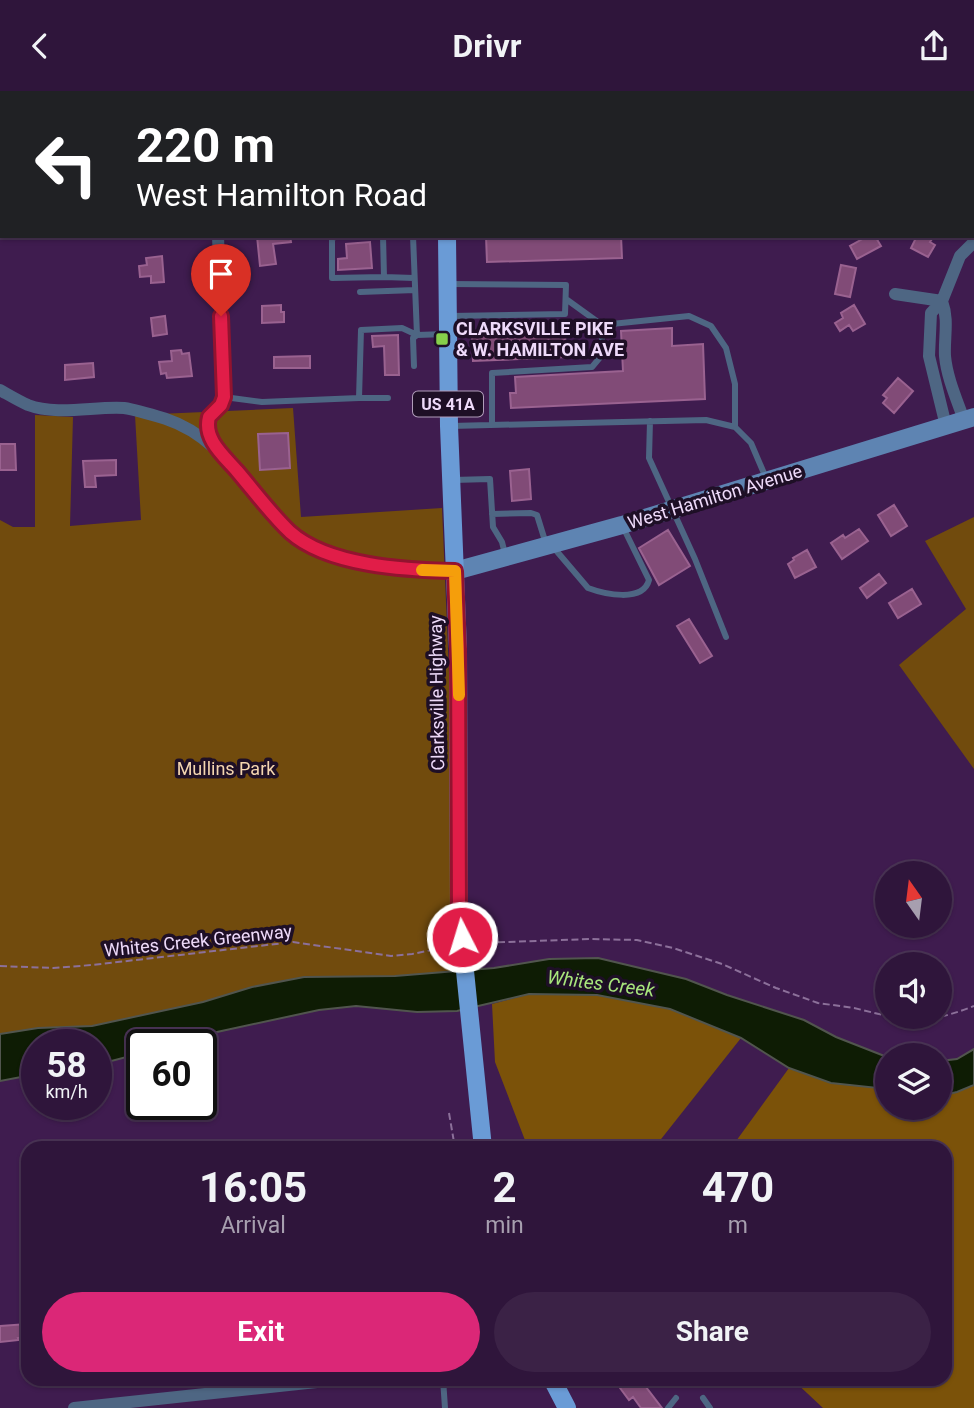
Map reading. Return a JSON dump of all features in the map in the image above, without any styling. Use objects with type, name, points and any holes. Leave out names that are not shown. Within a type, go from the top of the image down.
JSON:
[{"type":"main road","name":"Clarksville Highway","points":[[447,238],[449,426],[458,649],[459,912],[482,1141]]},
{"type":"main road","points":[[556,1386],[567,1408]]},
{"type":"street","points":[[218,238],[224,397],[221,405],[209,417],[208,423],[209,433],[219,451]]},
{"type":"street","points":[[961,421],[932,374],[929,356],[931,313],[942,301],[960,256],[974,242]]},
{"type":"street","points":[[895,294],[942,301]]},
{"type":"street","points":[[942,301],[947,313],[945,356],[961,421]]},
{"type":"street","points":[[932,374],[948,370]]},
{"type":"street","points":[[0,390],[30,406],[70,410],[125,408],[167,419],[204,439],[219,451],[290,532],[306,543],[350,560],[455,571]]},
{"type":"street","name":"West Hamilton Avenue","points":[[455,571],[673,510],[961,421]]},
{"type":"street","points":[[74,1408],[280,1386]]},
{"type":"lane","points":[[333,238],[332,278],[414,278]]},
{"type":"lane","points":[[383,239],[388,257],[384,278]]},
{"type":"lane","points":[[383,239],[392,242]]},
{"type":"lane","points":[[402,242],[413,239],[417,335],[414,338],[414,366]]},
{"type":"lane","points":[[403,256],[414,256]]},
{"type":"lane","points":[[359,398],[360,330],[402,328],[417,335],[448,325],[565,314],[566,285],[448,284]]},
{"type":"lane","points":[[360,292],[415,290]]},
{"type":"lane","points":[[566,299],[601,325],[689,316],[711,326],[726,348],[735,384],[735,427]]},
{"type":"lane","points":[[492,425],[492,373],[592,367],[602,355],[601,325]]},
{"type":"lane","points":[[224,397],[262,403],[388,398]]},
{"type":"lane","points":[[449,426],[706,419],[735,427],[751,443],[767,481]]},
{"type":"lane","points":[[650,421],[649,458],[726,637]]},
{"type":"lane","points":[[451,480],[490,479],[493,527],[502,542],[506,557]]},
{"type":"lane","points":[[492,514],[537,515],[549,546],[588,588],[625,595],[640,592],[648,586],[649,580],[622,525]]},
{"type":"lane","points":[[443,1386],[445,1408]]},
{"type":"lane","points":[[668,1408],[676,1398]]},
{"type":"lane","points":[[703,1398],[710,1408]]},
{"type":"path","points":[[476,943],[637,940],[722,964],[818,1003],[875,1013]]},
{"type":"path","name":"Whites Creek Greenway","points":[[0,966],[53,968],[92,965],[293,942],[391,955],[450,947]]},
{"type":"path","points":[[952,1015],[974,1006]]},
{"type":"path","points":[[449,1113],[454,1141]]},
{"type":"green space","name":"Mullins Park","points":[[293,408],[301,517],[442,508],[462,978],[112,1031],[21,1029],[21,1045],[0,1048],[0,520],[13,527],[35,527],[35,415],[73,417],[70,526],[141,520],[135,415]]},
{"type":"green space","points":[[974,517],[974,769],[899,665],[966,609],[925,541]]},
{"type":"shaded area","points":[[529,994],[597,995],[670,1009],[741,1038],[660,1141],[525,1141],[495,1062],[492,1004]]},
{"type":"shaded area","points":[[789,1068],[831,1083],[875,1088],[875,1120],[952,1120],[952,1093],[974,1085],[974,1408],[823,1408],[799,1386],[952,1386],[952,1141],[736,1141]]},
{"type":"water","name":"Whites Creek","points":[[598,958],[686,979],[804,1020],[836,1037],[875,1052],[875,1088],[831,1083],[789,1068],[741,1038],[670,1009],[597,995],[529,994],[457,1011],[417,1012],[356,1006],[319,1010],[217,1032],[217,1029],[126,1029],[126,1057],[112,1061],[112,1029],[32,1029],[92,1026],[304,977],[395,976],[494,968],[549,959]]},
{"type":"water","points":[[21,1031],[21,1077],[0,1081],[0,1034]]},
{"type":"water","points":[[974,1049],[974,1085],[952,1093],[952,1060]]},
{"type":"building","points":[[257,238],[290,238],[291,242],[273,244],[276,264],[260,266]]},
{"type":"building","points":[[486,238],[621,238],[622,258],[487,262]]},
{"type":"building","points":[[864,238],[876,238],[881,246],[857,259],[850,246]]},
{"type":"building","points":[[916,238],[933,238],[930,242],[935,245],[928,257],[911,248]]},
{"type":"building","points":[[370,242],[372,268],[338,270],[338,259],[347,258],[346,244]]},
{"type":"building","points":[[162,256],[164,282],[151,283],[151,276],[140,277],[139,266],[147,265],[146,258]]},
{"type":"building","points":[[841,265],[856,268],[850,297],[835,294]]},
{"type":"building","points":[[281,305],[284,322],[262,323],[262,306]]},
{"type":"building","points":[[854,305],[865,324],[853,331],[849,325],[840,331],[835,323],[843,318],[841,313]]},
{"type":"building","points":[[165,316],[167,334],[153,336],[151,318]]},
{"type":"building","points":[[672,328],[672,346],[703,344],[705,399],[511,408],[510,393],[516,393],[515,377],[623,371],[621,331]]},
{"type":"building","points":[[565,331],[566,357],[473,361],[472,335]]},
{"type":"building","points":[[398,335],[399,375],[385,375],[384,346],[373,347],[372,336]]},
{"type":"building","points":[[181,350],[182,354],[189,353],[192,376],[167,378],[166,373],[161,374],[159,362],[172,361],[171,351]]},
{"type":"building","points":[[310,356],[310,368],[274,368],[274,357]]},
{"type":"building","points":[[93,363],[94,377],[65,380],[65,365]]},
{"type":"building","points":[[898,378],[913,391],[894,413],[883,403],[887,398],[883,395]]},
{"type":"building","points":[[288,433],[290,468],[260,470],[258,434]]},
{"type":"building","points":[[0,444],[15,444],[16,470],[0,470]]},
{"type":"building","points":[[116,460],[116,475],[95,476],[96,487],[85,487],[83,461]]},
{"type":"building","points":[[529,469],[531,499],[512,501],[510,471]]},
{"type":"building","points":[[894,505],[907,526],[891,536],[878,515]]},
{"type":"building","points":[[859,529],[868,541],[842,559],[831,543]]},
{"type":"building","points":[[668,530],[690,566],[659,585],[639,548]]},
{"type":"building","points":[[807,550],[816,567],[795,578],[788,564]]},
{"type":"building","points":[[879,574],[886,583],[867,598],[860,588]]},
{"type":"building","points":[[912,589],[921,604],[898,618],[889,603]]},
{"type":"building","points":[[689,619],[712,656],[700,663],[677,626]]},
{"type":"building","points":[[21,1324],[21,1338],[0,1342],[0,1326]]},
{"type":"building","points":[[648,1386],[662,1408],[641,1408],[633,1397],[629,1400],[620,1388]]},
{"type":"slow traffic","points":[[422,570],[455,571],[459,695]]},
{"type":"place","name":"CLARKSVILLE PIKE & W. HAMILTON AVE","points":[[442,339]]},
{"type":"route","points":[[221,316],[224,397],[221,405],[209,417],[209,433],[219,451],[290,532],[306,543],[350,560],[455,571],[459,912],[462,937]]}]
